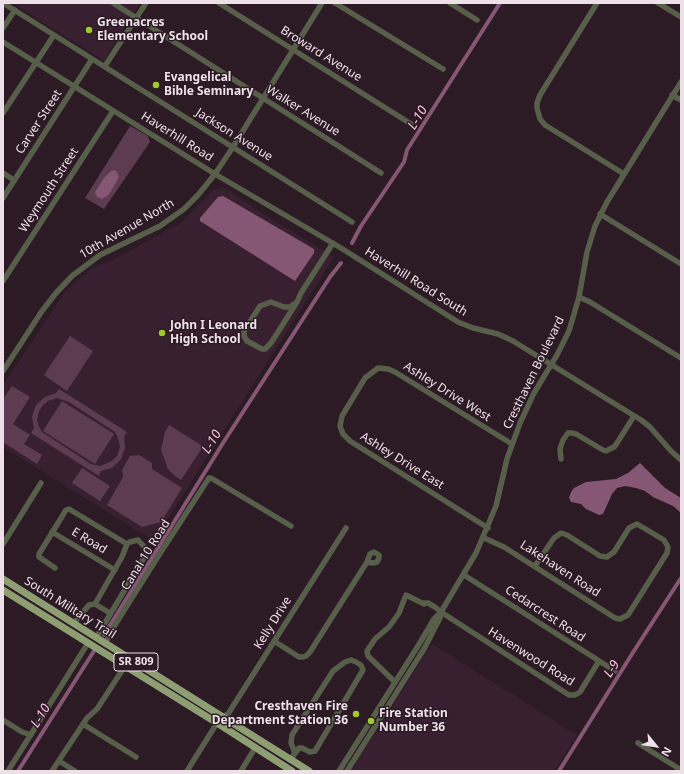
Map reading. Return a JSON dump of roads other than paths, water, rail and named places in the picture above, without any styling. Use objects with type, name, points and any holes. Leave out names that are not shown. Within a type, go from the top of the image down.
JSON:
[{"type":"main road","name":"South Military Trail","points":[[4,580],[139,664],[217,720],[229,731],[292,771]]},
{"type":"main road","name":"South Military Trail","points":[[3,590],[125,666],[217,720],[240,728],[309,771]]},
{"type":"main road","points":[[74,634],[82,634],[114,653],[122,654]]},
{"type":"main road","points":[[229,731],[231,728],[240,728]]},
{"type":"street","name":"Jackson Avenue","points":[[3,3],[352,222]]},
{"type":"street","name":"Walker Avenue","points":[[113,3],[136,19],[382,173]]},
{"type":"street","points":[[105,66],[146,3]]},
{"type":"street","name":"Broward Avenue","points":[[219,3],[411,124]]},
{"type":"street","name":"10th Avenue North","points":[[3,371],[42,311],[72,276],[100,255],[152,230],[170,219],[194,200],[215,174],[233,147],[322,3]]},
{"type":"street","points":[[335,3],[443,69]]},
{"type":"street","points":[[450,3],[477,20]]},
{"type":"street","points":[[598,3],[538,100],[538,116],[545,125],[624,174]]},
{"type":"street","points":[[658,3],[681,17]]},
{"type":"street","points":[[3,28],[15,10]]},
{"type":"street","points":[[3,113],[54,34]]},
{"type":"street","name":"Haverhill Road","points":[[3,42],[215,174],[341,248]]},
{"type":"street","name":"Carver Street","points":[[3,198],[92,59]]},
{"type":"street","name":"Cresthaven Boulevard","points":[[339,771],[434,618],[441,612],[464,575],[484,538],[496,506],[512,444],[527,408],[569,331],[579,297],[587,252],[600,214],[681,82]]},
{"type":"street","points":[[672,95],[681,100]]},
{"type":"street","name":"Weymouth Street","points":[[3,281],[113,111]]},
{"type":"street","points":[[3,173],[14,180]]},
{"type":"street","points":[[600,214],[681,264]]},
{"type":"street","points":[[297,302],[290,307],[284,307],[271,302],[260,306],[244,330],[244,336],[247,341],[262,349],[266,349],[297,302],[301,293],[333,243]]},
{"type":"street","name":"Haverhill Road South","points":[[341,248],[458,322],[508,338],[552,364],[650,427],[681,460]]},
{"type":"street","points":[[579,297],[590,302],[681,358]]},
{"type":"street","name":"Ashley Drive West","points":[[355,393],[369,374],[378,368],[388,369],[512,444]]},
{"type":"street","name":"Ashley Drive East","points":[[355,393],[342,416],[340,426],[350,441],[488,528]]},
{"type":"street","points":[[561,458],[560,449],[563,440],[568,433],[576,434],[606,451],[614,447],[634,416]]},
{"type":"street","name":"Canal 10 Road","points":[[106,644],[113,628],[207,480],[211,478],[291,526]]},
{"type":"street","points":[[3,544],[41,483]]},
{"type":"street","points":[[55,568],[40,557],[39,554],[66,510],[69,509],[127,544]]},
{"type":"street","name":"Lakehaven Road","points":[[484,538],[504,546],[615,618],[623,619],[628,615],[667,553],[668,547],[664,540],[637,524],[629,528],[614,552],[607,557],[600,556],[567,535],[561,533],[554,538],[535,566]]},
{"type":"street","name":"Kelly Drive","points":[[187,771],[217,720],[228,714],[346,528]]},
{"type":"street","name":"E Road","points":[[52,532],[115,570]]},
{"type":"street","points":[[95,604],[115,570],[127,544],[138,540],[148,551],[146,556],[96,638]]},
{"type":"street","points":[[274,641],[299,657],[306,656],[367,562]]},
{"type":"street","name":"Cedarcrest Road","points":[[464,575],[615,671]]},
{"type":"street","name":"Havenwood Road","points":[[396,680],[368,656],[367,651],[375,639],[389,627],[399,613],[406,595],[422,603],[428,603],[435,606],[441,612],[569,695],[575,695],[580,692],[599,661]]},
{"type":"street","points":[[73,624],[89,604],[95,604],[108,612],[111,612]]},
{"type":"street","name":"Cresthaven Boulevard","points":[[347,771],[424,649],[440,618],[441,612]]},
{"type":"street","points":[[8,771],[88,643]]},
{"type":"street","points":[[290,760],[300,748],[310,752],[315,751],[363,670],[361,665],[351,660],[345,662],[333,671],[292,735],[291,743],[295,753]]},
{"type":"street","points":[[52,771],[87,718],[97,709],[125,666],[139,664]]},
{"type":"street","points":[[3,720],[22,732],[31,735]]},
{"type":"street","points":[[83,724],[136,757]]},
{"type":"street","points":[[638,743],[681,770]]},
{"type":"street","points":[[241,771],[255,748]]},
{"type":"street","points":[[59,761],[74,771]]},
{"type":"waterway","name":"L-10","points":[[352,243],[361,226],[404,162],[407,150],[500,3]]},
{"type":"waterway","name":"L-10","points":[[104,635],[223,443],[330,277],[341,263]]},
{"type":"waterway","name":"L-9","points":[[559,771],[681,578]]},
{"type":"waterway","name":"L-10","points":[[18,771],[94,651]]},
{"type":"place","name":"Greenacres Elementary School","points":[[89,30]]},
{"type":"place","name":"Evangelical Bible Seminary","points":[[156,85]]},
{"type":"place","name":"John I Leonard High School","points":[[162,333]]},
{"type":"place","name":"Cresthaven Fire Department Station 36","points":[[356,714]]},
{"type":"place","name":"Fire Station Number 36","points":[[371,721]]}]
